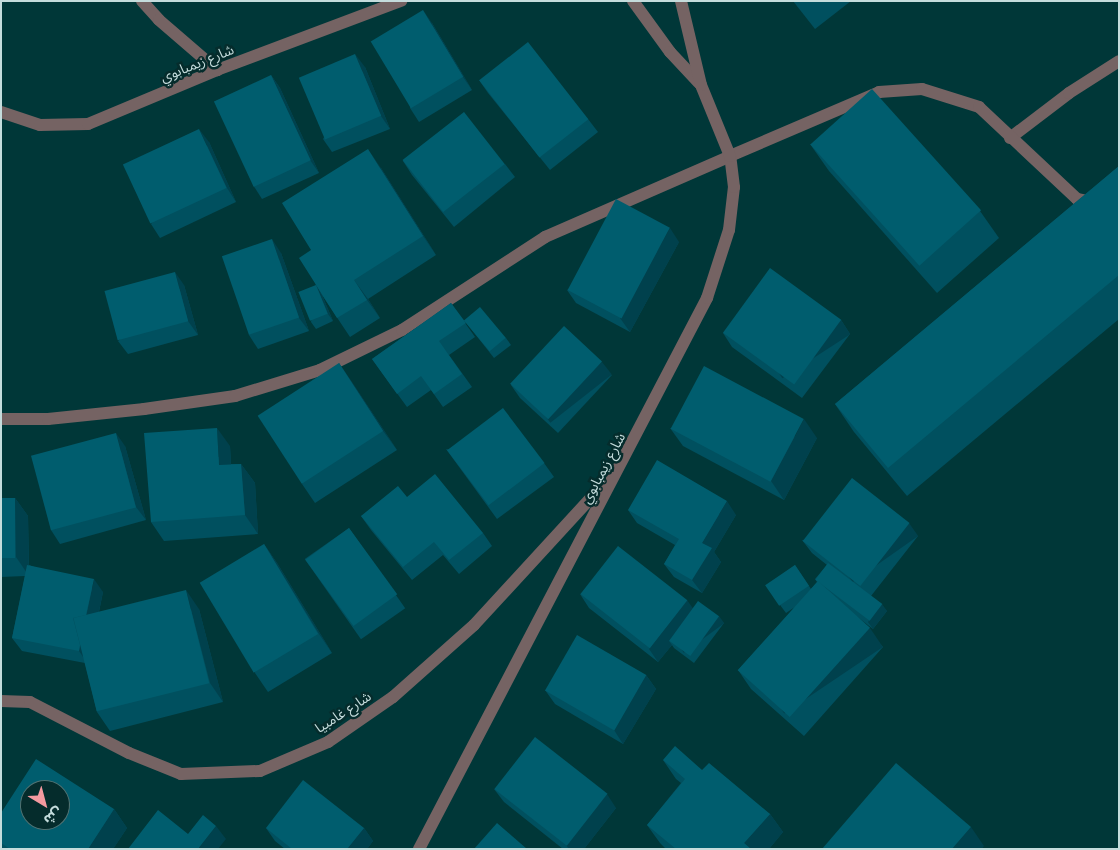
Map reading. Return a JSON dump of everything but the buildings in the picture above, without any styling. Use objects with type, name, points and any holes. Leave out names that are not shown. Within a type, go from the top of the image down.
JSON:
[{"type":"street","points":[[142,1],[159,20],[217,70]]},
{"type":"street","name":"شارع زيمبابوي","points":[[1,112],[40,125],[88,124],[217,70],[401,1]]},
{"type":"street","name":"شارع زيمبابوي","points":[[634,1],[670,52],[700,85]]},
{"type":"street","name":"شارع زيمبابوي","points":[[419,849],[707,298],[729,230],[734,187],[730,156],[700,85],[681,1]]},
{"type":"street","points":[[1010,138],[1069,93],[1119,61]]},
{"type":"street","points":[[1,419],[48,419],[134,410],[236,396],[320,370],[402,330],[545,237],[879,92],[922,89],[979,107],[1077,200],[1092,202],[1119,191]]},
{"type":"street","name":"شارع غامبيا","points":[[1,701],[30,702],[129,753],[181,774],[260,771],[328,742],[393,698],[474,625],[622,463]]}]
